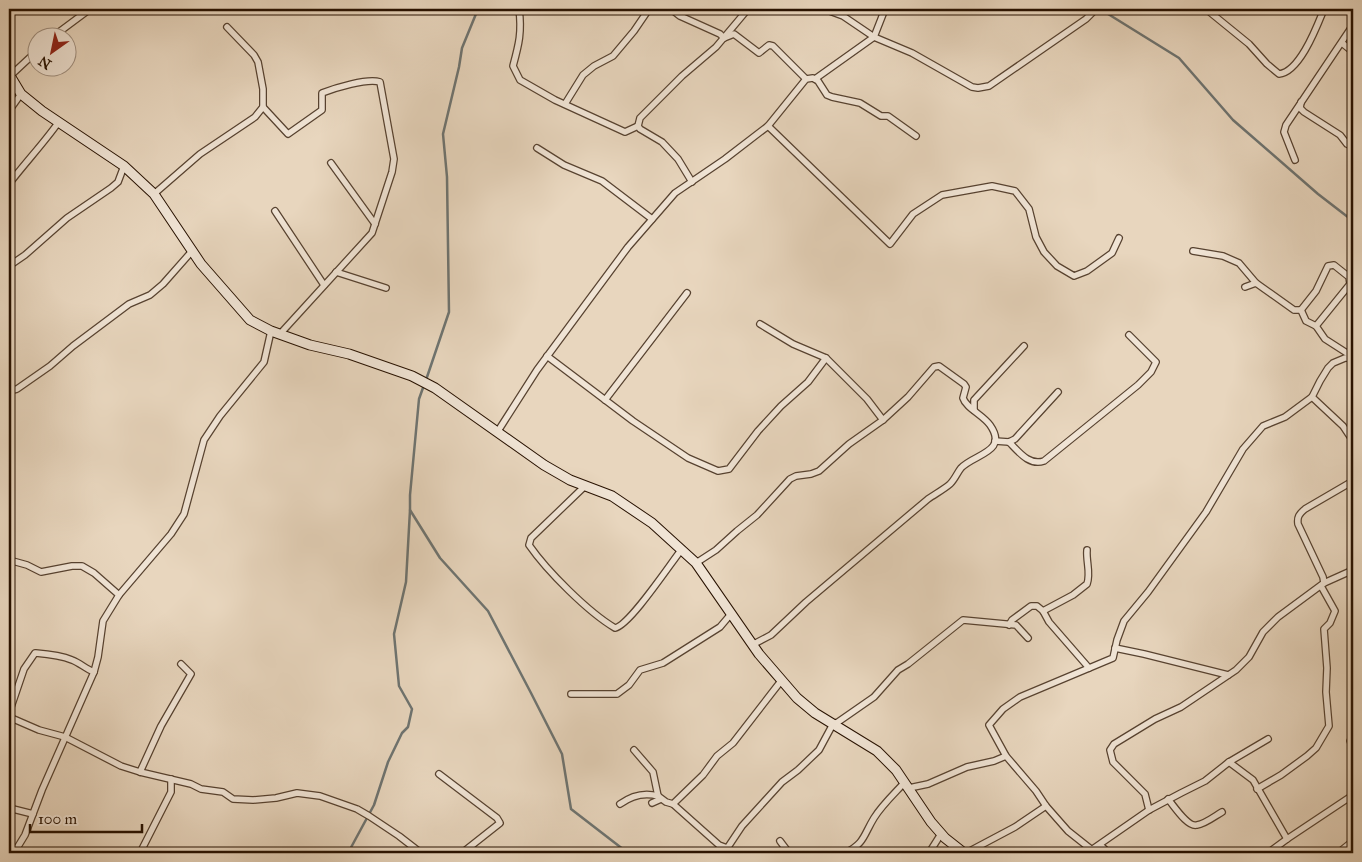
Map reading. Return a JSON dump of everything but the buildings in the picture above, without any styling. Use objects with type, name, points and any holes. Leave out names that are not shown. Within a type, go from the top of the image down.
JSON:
[{"type":"street","points":[[64,28],[90,9]]},
{"type":"street","points":[[519,9],[521,28],[519,48],[513,66],[520,80],[565,104],[625,132],[638,126]]},
{"type":"street","points":[[565,104],[582,75],[613,56],[649,9]]},
{"type":"street","points":[[671,9],[680,16],[720,34],[724,38]]},
{"type":"street","points":[[638,126],[640,118],[724,38],[748,9]]},
{"type":"street","points":[[824,9],[843,16],[874,37],[912,53],[972,87],[984,88],[990,86],[1086,19],[1095,10]]},
{"type":"street","points":[[498,431],[547,356],[628,247],[675,193],[725,159],[768,126],[806,79],[815,79],[874,37],[885,9]]},
{"type":"street","points":[[1206,9],[1249,44],[1279,74],[1285,73],[1304,52],[1323,11],[1316,9]]},
{"type":"street","points":[[1295,160],[1284,128],[1353,25]]},
{"type":"street","points":[[154,194],[200,154],[255,117],[263,107],[263,89],[258,62],[254,55],[226,27]]},
{"type":"street","points":[[724,38],[734,34],[759,53],[769,45],[773,46],[806,79]]},
{"type":"street","points":[[1342,43],[1353,52]]},
{"type":"street","points":[[28,59],[10,75],[21,94],[58,123],[124,166],[154,194],[201,264],[250,320],[276,333],[310,345],[349,354],[412,376],[435,388],[544,465],[570,480],[612,496],[652,523],[696,563],[752,645],[781,681],[815,713],[877,751],[896,770],[941,834],[965,853],[1015,827],[1046,806]]},
{"type":"street","points":[[815,79],[827,95],[832,98],[860,103],[881,116],[888,116],[916,136]]},
{"type":"street","points":[[14,853],[25,835],[94,672],[103,621],[119,595],[172,534],[184,514],[204,440],[220,416],[264,362],[276,333],[372,233],[392,172],[394,159],[380,82],[342,85],[322,93],[322,110],[288,134],[263,107]]},
{"type":"street","points":[[9,111],[21,94]]},
{"type":"street","points":[[1301,102],[1300,108],[1304,112],[1340,135],[1347,144],[1353,147]]},
{"type":"street","points":[[9,184],[42,146],[58,123]]},
{"type":"street","points":[[638,126],[666,147],[678,159],[692,182]]},
{"type":"street","points":[[768,126],[890,244],[913,214],[942,195],[992,186],[1015,191],[1029,209],[1036,237],[1044,252],[1057,266],[1074,276],[1087,271],[1112,252],[1119,238]]},
{"type":"street","points":[[537,148],[564,165],[602,181],[652,219]]},
{"type":"street","points":[[331,163],[375,224]]},
{"type":"street","points":[[9,266],[25,255],[67,218],[118,182],[124,166]]},
{"type":"street","points":[[275,211],[324,285]]},
{"type":"street","points":[[9,391],[17,389],[50,366],[73,346],[129,304],[150,295],[163,284],[193,250]]},
{"type":"street","points":[[1193,251],[1222,256],[1239,263],[1256,283],[1294,310],[1300,310],[1316,291],[1328,266],[1334,265],[1350,277],[1350,284],[1316,326]]},
{"type":"street","points":[[336,272],[386,288]]},
{"type":"street","points":[[1246,287],[1256,283]]},
{"type":"street","points":[[605,400],[687,294]]},
{"type":"street","points":[[1300,310],[1306,321],[1316,326],[1325,339],[1353,357]]},
{"type":"street","points":[[760,324],[793,344],[826,358],[867,399],[883,420]]},
{"type":"street","points":[[1009,442],[1031,461],[1036,463],[1044,461],[1138,385],[1151,372],[1156,362],[1129,335]]},
{"type":"street","points":[[974,410],[974,400],[1024,346]]},
{"type":"street","points":[[547,356],[605,400],[688,458],[718,471],[729,469],[758,431],[781,406],[808,382],[826,358]]},
{"type":"street","points":[[1268,739],[1229,762],[1205,781],[1149,810],[1089,851],[1046,806],[1036,791],[1006,756],[989,726],[1003,709],[1020,697],[1113,658],[1124,621],[1148,592],[1206,512],[1243,449],[1263,426],[1285,417],[1312,397],[1328,368],[1344,358],[1353,357]]},
{"type":"street","points":[[696,563],[716,550],[757,515],[790,479],[820,471],[849,444],[883,420],[908,397],[936,366],[939,366],[964,384],[966,388],[963,398],[965,404],[988,422],[994,431],[995,441],[991,449],[961,468],[949,484],[806,602],[771,635],[752,645]]},
{"type":"street","points":[[995,441],[1009,442],[1015,439],[1058,392]]},
{"type":"street","points":[[1312,397],[1342,426],[1353,441]]},
{"type":"street","points":[[1257,789],[1281,775],[1307,756],[1316,748],[1329,726],[1324,629],[1330,623],[1335,611],[1323,585],[1323,577],[1298,524],[1298,519],[1300,513],[1305,509],[1353,481]]},
{"type":"street","points":[[585,486],[531,538],[529,545],[570,591],[602,620],[615,628],[620,627],[632,616],[682,549]]},
{"type":"street","points":[[1043,611],[1073,595],[1087,584],[1089,570],[1086,560],[1087,550]]},
{"type":"street","points":[[9,560],[27,565],[41,572],[82,566],[94,573],[119,595]]},
{"type":"street","points":[[1149,810],[1145,794],[1113,762],[1110,750],[1114,744],[1155,719],[1181,707],[1236,670],[1249,657],[1263,632],[1278,617],[1323,585],[1353,570]]},
{"type":"street","points":[[1010,625],[1012,620],[1031,606],[1037,606],[1090,668]]},
{"type":"street","points":[[571,694],[617,694],[640,670],[663,663],[720,627],[731,614]]},
{"type":"street","points":[[620,804],[630,797],[652,794],[659,797],[673,804],[725,851],[742,826],[782,782],[819,750],[833,724],[874,697],[898,670],[963,620],[1019,626],[1028,638]]},
{"type":"street","points":[[1115,648],[1228,675]]},
{"type":"street","points":[[9,713],[24,668],[35,653],[74,660],[84,668],[94,672]]},
{"type":"street","points":[[140,772],[161,726],[191,674],[181,664]]},
{"type":"street","points":[[673,804],[703,775],[717,756],[732,743],[781,681]]},
{"type":"street","points":[[9,717],[39,730],[65,738],[121,766],[191,784],[201,789],[222,792],[233,799],[253,800],[307,793],[357,809],[399,836],[421,853]]},
{"type":"street","points":[[1353,736],[1350,741],[1353,745]]},
{"type":"street","points":[[634,750],[653,771],[659,797]]},
{"type":"street","points":[[845,853],[855,849],[861,843],[874,818],[907,786],[928,784],[967,767],[994,761],[1006,756]]},
{"type":"street","points":[[1229,762],[1253,780],[1287,839]]},
{"type":"street","points":[[439,774],[497,818],[500,823],[462,853]]},
{"type":"street","points":[[140,853],[171,792],[171,779]]},
{"type":"street","points":[[1268,853],[1353,795]]},
{"type":"street","points":[[652,803],[659,797]]},
{"type":"street","points":[[1168,800],[1187,822],[1192,825],[1197,825],[1222,812]]},
{"type":"street","points":[[9,808],[33,814]]},
{"type":"street","points":[[929,853],[941,834]]},
{"type":"street","points":[[780,841],[789,853]]},
{"type":"street","points":[[1338,853],[1353,841]]},
{"type":"street","points":[[1100,845],[1109,853]]},
{"type":"waterway","points":[[426,380],[449,312],[447,177],[443,134],[462,48],[478,9]]},
{"type":"waterway","points":[[1100,9],[1179,58],[1233,120],[1318,194],[1353,221]]},
{"type":"waterway","points":[[424,385],[419,399],[410,510],[440,558],[488,611],[562,754],[571,809],[628,853]]},
{"type":"waterway","points":[[348,853],[374,805],[388,762],[402,733],[408,727],[412,709],[399,686],[394,634],[406,582],[410,510]]}]
